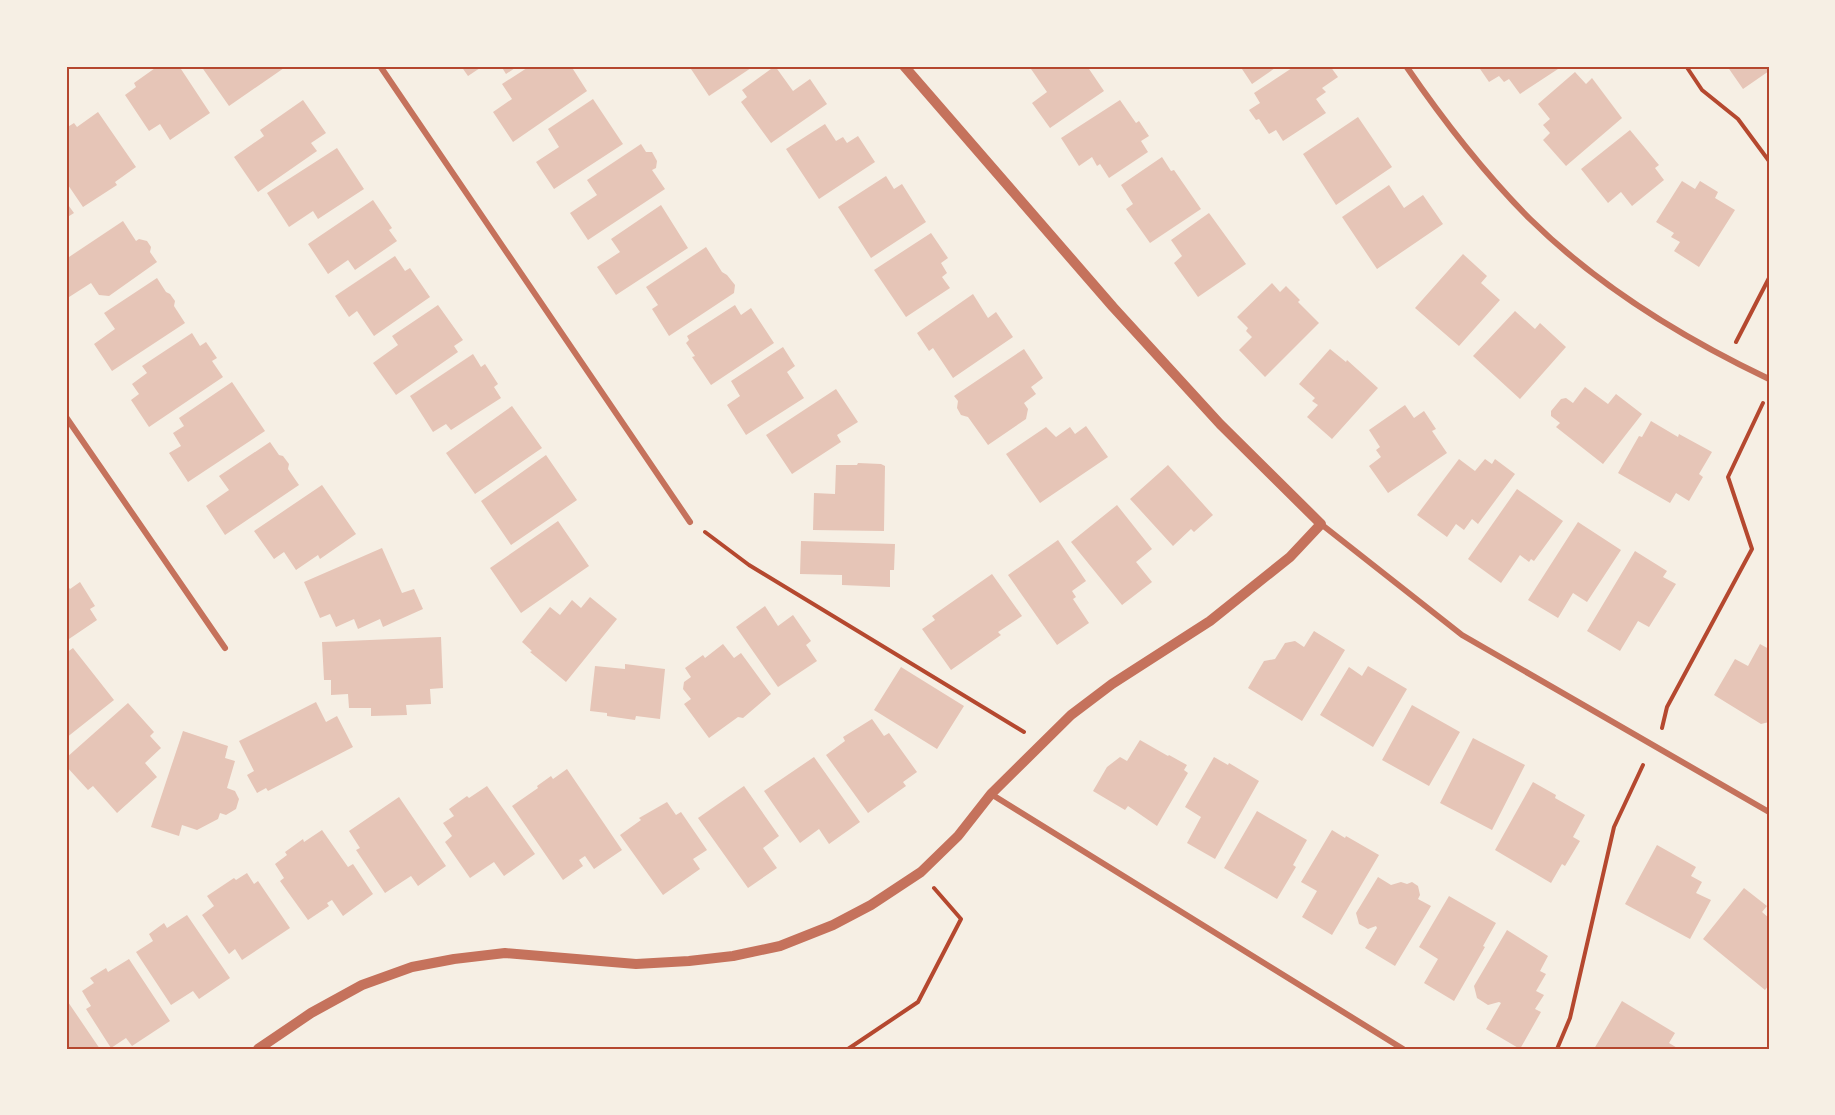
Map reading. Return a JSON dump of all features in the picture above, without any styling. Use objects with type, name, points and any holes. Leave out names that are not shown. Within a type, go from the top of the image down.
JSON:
[{"type":"street","points":[[380,66],[690,522]]},
{"type":"street","points":[[904,66],[1113,307],[1220,424],[1321,524],[1462,635],[1769,812]]},
{"type":"street","points":[[1406,66],[1474,158],[1531,219],[1587,269],[1661,320],[1769,379]]},
{"type":"street","points":[[66,417],[225,648]]},
{"type":"street","points":[[258,1049],[311,1013],[362,985],[412,967],[505,953],[636,964],[689,961],[733,956],[780,945],[833,925],[871,905],[921,872],[958,836],[991,794],[1071,715],[1112,684],[1210,621],[1290,557],[1321,524]]},
{"type":"street","points":[[991,794],[1403,1049]]},
{"type":"path","points":[[1686,66],[1702,90],[1738,119],[1769,161]]},
{"type":"path","points":[[1736,342],[1769,278]]},
{"type":"path","points":[[1662,728],[1667,706],[1752,549],[1728,477],[1763,403]]},
{"type":"path","points":[[690,522],[749,565],[1005,719],[1041,744]]},
{"type":"path","points":[[1557,1049],[1570,1018],[1614,827],[1643,765]]},
{"type":"path","points":[[848,1049],[918,1002],[961,919],[921,872]]},
{"type":"building","points":[[158,66],[179,66],[210,113],[170,140],[160,124],[149,131],[125,95],[136,87],[134,83]]},
{"type":"building","points":[[201,66],[283,66],[284,68],[229,106]]},
{"type":"building","points":[[461,66],[483,66],[468,76]]},
{"type":"building","points":[[501,66],[518,66],[506,74]]},
{"type":"building","points":[[530,66],[571,66],[587,91],[513,142],[493,112],[512,99],[502,84]]},
{"type":"building","points":[[689,66],[754,66],[709,96]]},
{"type":"building","points":[[775,66],[793,91],[810,79],[827,104],[771,143],[741,102],[747,97],[742,90]]},
{"type":"building","points":[[1036,66],[1087,66],[1104,91],[1050,128],[1032,103],[1047,92],[1031,69]]},
{"type":"building","points":[[1240,66],[1278,66],[1252,84]]},
{"type":"building","points":[[1295,66],[1330,66],[1338,77],[1322,88],[1326,92],[1316,99],[1326,113],[1283,141],[1276,130],[1269,134],[1259,119],[1256,120],[1249,110],[1260,103],[1254,93]]},
{"type":"building","points":[[1478,66],[1556,66],[1558,69],[1520,94],[1509,79],[1504,82],[1499,76],[1489,82]]},
{"type":"building","points":[[1727,66],[1769,66],[1769,71],[1743,89]]},
{"type":"building","points":[[1575,72],[1586,84],[1592,78],[1622,118],[1566,166],[1543,140],[1550,133],[1543,125],[1550,119],[1538,104]]},
{"type":"building","points":[[593,99],[623,144],[554,189],[536,162],[559,147],[548,129]]},
{"type":"building","points":[[303,100],[326,133],[311,143],[317,151],[258,192],[234,157],[264,136],[260,130]]},
{"type":"building","points":[[1120,100],[1136,123],[1139,121],[1149,136],[1141,141],[1148,152],[1109,178],[1100,164],[1097,166],[1092,157],[1079,166],[1061,138]]},
{"type":"building","points":[[98,112],[136,167],[115,182],[117,185],[83,207],[66,182],[66,128],[74,123],[77,127]]},
{"type":"building","points":[[1358,117],[1392,167],[1336,205],[1303,154]]},
{"type":"building","points":[[825,124],[836,141],[843,137],[847,143],[858,136],[875,162],[819,199],[786,149]]},
{"type":"building","points":[[1630,130],[1659,165],[1655,168],[1664,180],[1632,206],[1621,192],[1608,203],[1581,169]]},
{"type":"building","points":[[641,144],[646,152],[652,152],[657,161],[656,168],[652,170],[665,189],[588,240],[570,213],[597,195],[587,180]]},
{"type":"building","points":[[337,148],[364,189],[318,219],[313,211],[289,227],[267,193]]},
{"type":"building","points":[[1162,157],[1171,171],[1174,170],[1201,209],[1150,243],[1126,209],[1133,204],[1121,185]]},
{"type":"building","points":[[886,176],[894,189],[902,184],[926,222],[871,258],[838,207]]},
{"type":"building","points":[[1682,181],[1695,189],[1700,181],[1718,192],[1715,198],[1735,210],[1699,267],[1674,251],[1680,242],[1671,237],[1674,233],[1656,222]]},
{"type":"building","points":[[1389,185],[1404,208],[1423,195],[1443,224],[1377,269],[1342,217]]},
{"type":"building","points":[[373,200],[392,228],[389,230],[397,241],[355,270],[348,260],[328,274],[308,244]]},
{"type":"building","points":[[66,202],[74,213],[66,218]]},
{"type":"building","points":[[661,205],[688,248],[616,295],[597,267],[620,252],[611,239]]},
{"type":"building","points":[[1209,213],[1246,264],[1198,297],[1174,263],[1182,256],[1171,240]]},
{"type":"building","points":[[123,221],[136,241],[139,239],[147,241],[151,247],[150,252],[157,262],[109,296],[99,295],[91,283],[66,299],[66,259]]},
{"type":"building","points":[[931,233],[948,258],[941,263],[947,273],[942,277],[950,288],[906,317],[874,270]]},
{"type":"building","points":[[706,247],[722,272],[735,285],[734,293],[669,336],[652,309],[658,305],[646,287]]},
{"type":"building","points":[[1463,254],[1487,276],[1481,283],[1500,300],[1459,346],[1415,308]]},
{"type":"building","points":[[395,256],[405,271],[410,268],[430,297],[374,336],[357,311],[349,317],[335,296]]},
{"type":"building","points":[[157,278],[175,301],[174,306],[185,323],[112,371],[94,344],[115,329],[104,313]]},
{"type":"building","points":[[1272,283],[1280,292],[1286,286],[1319,323],[1265,377],[1239,350],[1252,337],[1246,331],[1248,328],[1237,317]]},
{"type":"building","points":[[973,294],[988,318],[996,312],[1013,337],[953,378],[933,348],[929,351],[917,333]]},
{"type":"building","points":[[438,305],[463,340],[454,346],[458,352],[396,395],[373,363],[398,345],[392,336]]},
{"type":"building","points":[[735,305],[741,315],[751,308],[774,343],[711,385],[692,357],[695,356],[686,343],[689,340],[687,336]]},
{"type":"building","points":[[1515,311],[1535,329],[1540,323],[1566,347],[1520,399],[1473,356]]},
{"type":"building","points":[[192,333],[200,346],[206,342],[217,358],[212,361],[223,377],[149,427],[131,400],[139,394],[132,384],[147,373],[142,366]]},
{"type":"building","points":[[783,347],[795,366],[787,372],[804,398],[746,435],[727,405],[740,396],[731,381]]},
{"type":"building","points":[[1024,349],[1043,378],[1031,387],[1036,394],[1024,403],[1028,409],[1026,419],[988,445],[968,417],[961,415],[957,408],[958,401],[954,396]]},
{"type":"building","points":[[1330,349],[1346,362],[1347,360],[1378,388],[1332,439],[1307,417],[1318,405],[1312,401],[1315,398],[1299,384]]},
{"type":"building","points":[[473,354],[481,367],[485,364],[498,384],[494,387],[501,398],[451,430],[446,424],[433,432],[410,396]]},
{"type":"building","points":[[232,382],[265,431],[188,482],[169,453],[181,446],[173,433],[184,426],[179,418]]},
{"type":"building","points":[[1585,387],[1608,404],[1616,394],[1642,414],[1603,464],[1556,427],[1560,423],[1551,416],[1551,411],[1561,399],[1566,398],[1573,403]]},
{"type":"building","points":[[836,389],[858,422],[837,435],[841,442],[792,474],[766,435]]},
{"type":"building","points":[[1405,405],[1414,418],[1424,411],[1436,429],[1432,431],[1447,453],[1388,493],[1369,466],[1381,457],[1376,450],[1380,447],[1369,430]]},
{"type":"building","points":[[512,406],[542,448],[475,494],[446,453]]},
{"type":"building","points":[[1651,421],[1678,437],[1679,434],[1712,452],[1699,474],[1703,477],[1689,501],[1676,493],[1670,503],[1618,473],[1639,436],[1642,437]]},
{"type":"building","points":[[1086,426],[1108,457],[1040,503],[1006,454],[1046,427],[1056,437],[1070,427],[1075,434]]},
{"type":"building","points":[[270,442],[289,464],[288,469],[299,485],[225,535],[206,506],[229,490],[219,476]]},
{"type":"building","points":[[546,455],[577,500],[511,545],[481,501]]},
{"type":"building","points":[[1459,459],[1475,471],[1485,459],[1492,464],[1495,459],[1515,474],[1478,524],[1472,519],[1464,530],[1456,524],[1447,537],[1417,515]]},
{"type":"building","points":[[858,463],[885,466],[884,531],[813,530],[814,493],[835,494],[836,465],[857,465]]},
{"type":"building","points":[[1168,465],[1213,515],[1194,532],[1191,529],[1173,546],[1130,499]]},
{"type":"building","points":[[322,485],[356,534],[320,559],[318,555],[296,570],[284,552],[274,559],[254,531]]},
{"type":"building","points":[[1517,489],[1563,521],[1534,561],[1531,559],[1529,562],[1520,555],[1501,583],[1468,559]]},
{"type":"building","points":[[1117,505],[1152,549],[1136,562],[1152,582],[1122,605],[1071,542]]},
{"type":"building","points":[[558,521],[589,566],[521,613],[490,568]]},
{"type":"building","points":[[1578,522],[1621,550],[1587,602],[1573,593],[1558,618],[1528,600]]},
{"type":"building","points":[[1058,540],[1086,581],[1072,591],[1076,597],[1073,599],[1089,623],[1057,645],[1008,575]]},
{"type":"building","points":[[801,541],[895,544],[894,570],[890,570],[890,587],[842,585],[842,575],[800,574]]},
{"type":"building","points":[[382,548],[402,593],[414,589],[423,609],[383,627],[380,619],[358,629],[354,619],[336,627],[330,614],[320,618],[304,582]]},
{"type":"building","points":[[1635,551],[1667,571],[1663,577],[1676,584],[1649,627],[1638,621],[1620,651],[1587,631]]},
{"type":"building","points":[[992,574],[1022,616],[998,632],[1001,635],[951,670],[922,629],[935,620],[932,616]]},
{"type":"building","points":[[80,582],[95,606],[90,609],[97,620],[66,641],[66,584],[70,589]]},
{"type":"building","points":[[590,597],[617,619],[566,682],[530,652],[532,651],[522,642],[550,607],[560,615],[572,600],[581,608]]},
{"type":"building","points":[[765,606],[778,626],[793,615],[811,641],[806,645],[817,661],[778,687],[736,627]]},
{"type":"building","points":[[1314,631],[1345,650],[1302,721],[1248,688],[1264,661],[1275,659],[1285,643],[1295,641],[1304,647]]},
{"type":"building","points":[[441,637],[443,688],[430,689],[431,704],[406,705],[407,715],[371,716],[371,708],[349,708],[348,694],[331,695],[331,680],[324,680],[322,642]]},
{"type":"building","points":[[723,644],[734,658],[741,653],[771,694],[743,718],[738,717],[709,738],[684,704],[691,699],[683,689],[684,682],[691,677],[685,668],[703,655],[705,658]]},
{"type":"building","points":[[1760,644],[1769,649],[1769,722],[1761,724],[1714,695],[1735,659],[1748,666]]},
{"type":"building","points":[[73,648],[114,700],[66,738],[66,653]]},
{"type":"building","points":[[625,664],[665,669],[660,719],[636,716],[635,720],[590,711],[595,666],[625,669]]},
{"type":"building","points":[[1368,666],[1407,689],[1373,747],[1320,715],[1349,667],[1362,676]]},
{"type":"building","points":[[901,667],[964,706],[937,749],[874,710]]},
{"type":"building","points":[[316,702],[326,722],[337,716],[353,747],[268,791],[266,788],[257,793],[247,775],[254,771],[239,741]]},
{"type":"building","points":[[128,703],[154,732],[150,736],[161,748],[145,763],[157,777],[117,813],[93,786],[88,790],[66,766],[66,758]]},
{"type":"building","points":[[1412,705],[1460,732],[1429,786],[1382,760]]},
{"type":"building","points":[[872,719],[884,736],[889,733],[917,772],[903,782],[906,786],[868,813],[826,755],[845,741],[843,737]]},
{"type":"building","points":[[183,731],[228,746],[225,758],[235,761],[227,788],[235,791],[239,799],[236,809],[226,815],[220,813],[218,819],[197,830],[182,825],[179,836],[151,827]]},
{"type":"building","points":[[1473,738],[1525,765],[1492,830],[1440,803]]},
{"type":"building","points":[[1140,740],[1187,765],[1184,770],[1188,773],[1157,826],[1128,806],[1125,810],[1093,791],[1107,767],[1120,757],[1127,761]]},
{"type":"building","points":[[814,757],[860,822],[829,844],[819,829],[800,843],[764,791]]},
{"type":"building","points":[[1214,757],[1259,781],[1215,859],[1187,843],[1201,817],[1185,807]]},
{"type":"building","points":[[567,769],[622,850],[594,869],[585,856],[579,860],[583,866],[563,880],[512,806],[551,776],[553,779]]},
{"type":"building","points":[[1533,782],[1585,815],[1573,837],[1580,841],[1565,866],[1562,864],[1551,883],[1495,850]]},
{"type":"building","points":[[487,786],[535,854],[504,876],[494,862],[470,878],[445,842],[452,836],[443,823],[454,816],[449,809],[467,796],[469,798]]},
{"type":"building","points":[[744,786],[779,836],[763,848],[777,868],[748,888],[698,818]]},
{"type":"building","points":[[399,797],[446,866],[418,886],[411,876],[385,893],[356,850],[360,848],[349,831]]},
{"type":"building","points":[[667,802],[676,815],[681,812],[707,850],[693,859],[700,869],[663,895],[620,835],[641,820],[639,818]]},
{"type":"building","points":[[1257,811],[1307,840],[1293,865],[1296,867],[1277,899],[1224,868]]},
{"type":"building","points":[[322,830],[348,867],[353,864],[373,894],[343,916],[332,900],[327,903],[329,906],[308,920],[280,881],[284,878],[275,864],[287,855],[285,852],[303,839],[304,842]]},
{"type":"building","points":[[1332,830],[1379,855],[1332,935],[1302,917],[1317,891],[1301,882]]},
{"type":"building","points":[[1657,845],[1696,867],[1691,876],[1702,882],[1696,893],[1711,900],[1690,939],[1625,904]]},
{"type":"building","points":[[247,873],[254,884],[258,881],[290,928],[242,960],[235,949],[229,954],[202,915],[214,906],[207,896],[234,878],[236,880]]},
{"type":"building","points":[[1378,877],[1391,885],[1412,882],[1418,886],[1420,895],[1418,899],[1431,906],[1395,966],[1365,948],[1377,928],[1376,926],[1368,929],[1359,924],[1356,913]]},
{"type":"building","points":[[1744,888],[1767,906],[1762,912],[1769,918],[1769,985],[1765,990],[1703,939]]},
{"type":"building","points":[[1449,896],[1496,923],[1454,1001],[1424,983],[1438,959],[1419,947]]},
{"type":"building","points":[[187,915],[230,978],[199,999],[193,991],[171,1005],[136,952],[153,941],[149,934],[164,923],[167,928]]},
{"type":"building","points":[[1507,930],[1548,956],[1540,971],[1546,974],[1536,991],[1544,995],[1535,1009],[1541,1012],[1520,1049],[1486,1029],[1501,1003],[1488,1005],[1477,998],[1474,986]]},
{"type":"building","points":[[129,959],[170,1021],[132,1046],[126,1038],[111,1048],[86,1009],[91,1006],[82,991],[94,983],[90,978],[106,968],[108,972]]},
{"type":"building","points":[[66,999],[100,1049],[66,1049]]},
{"type":"building","points":[[1622,1001],[1675,1033],[1669,1043],[1679,1049],[1594,1049]]}]
